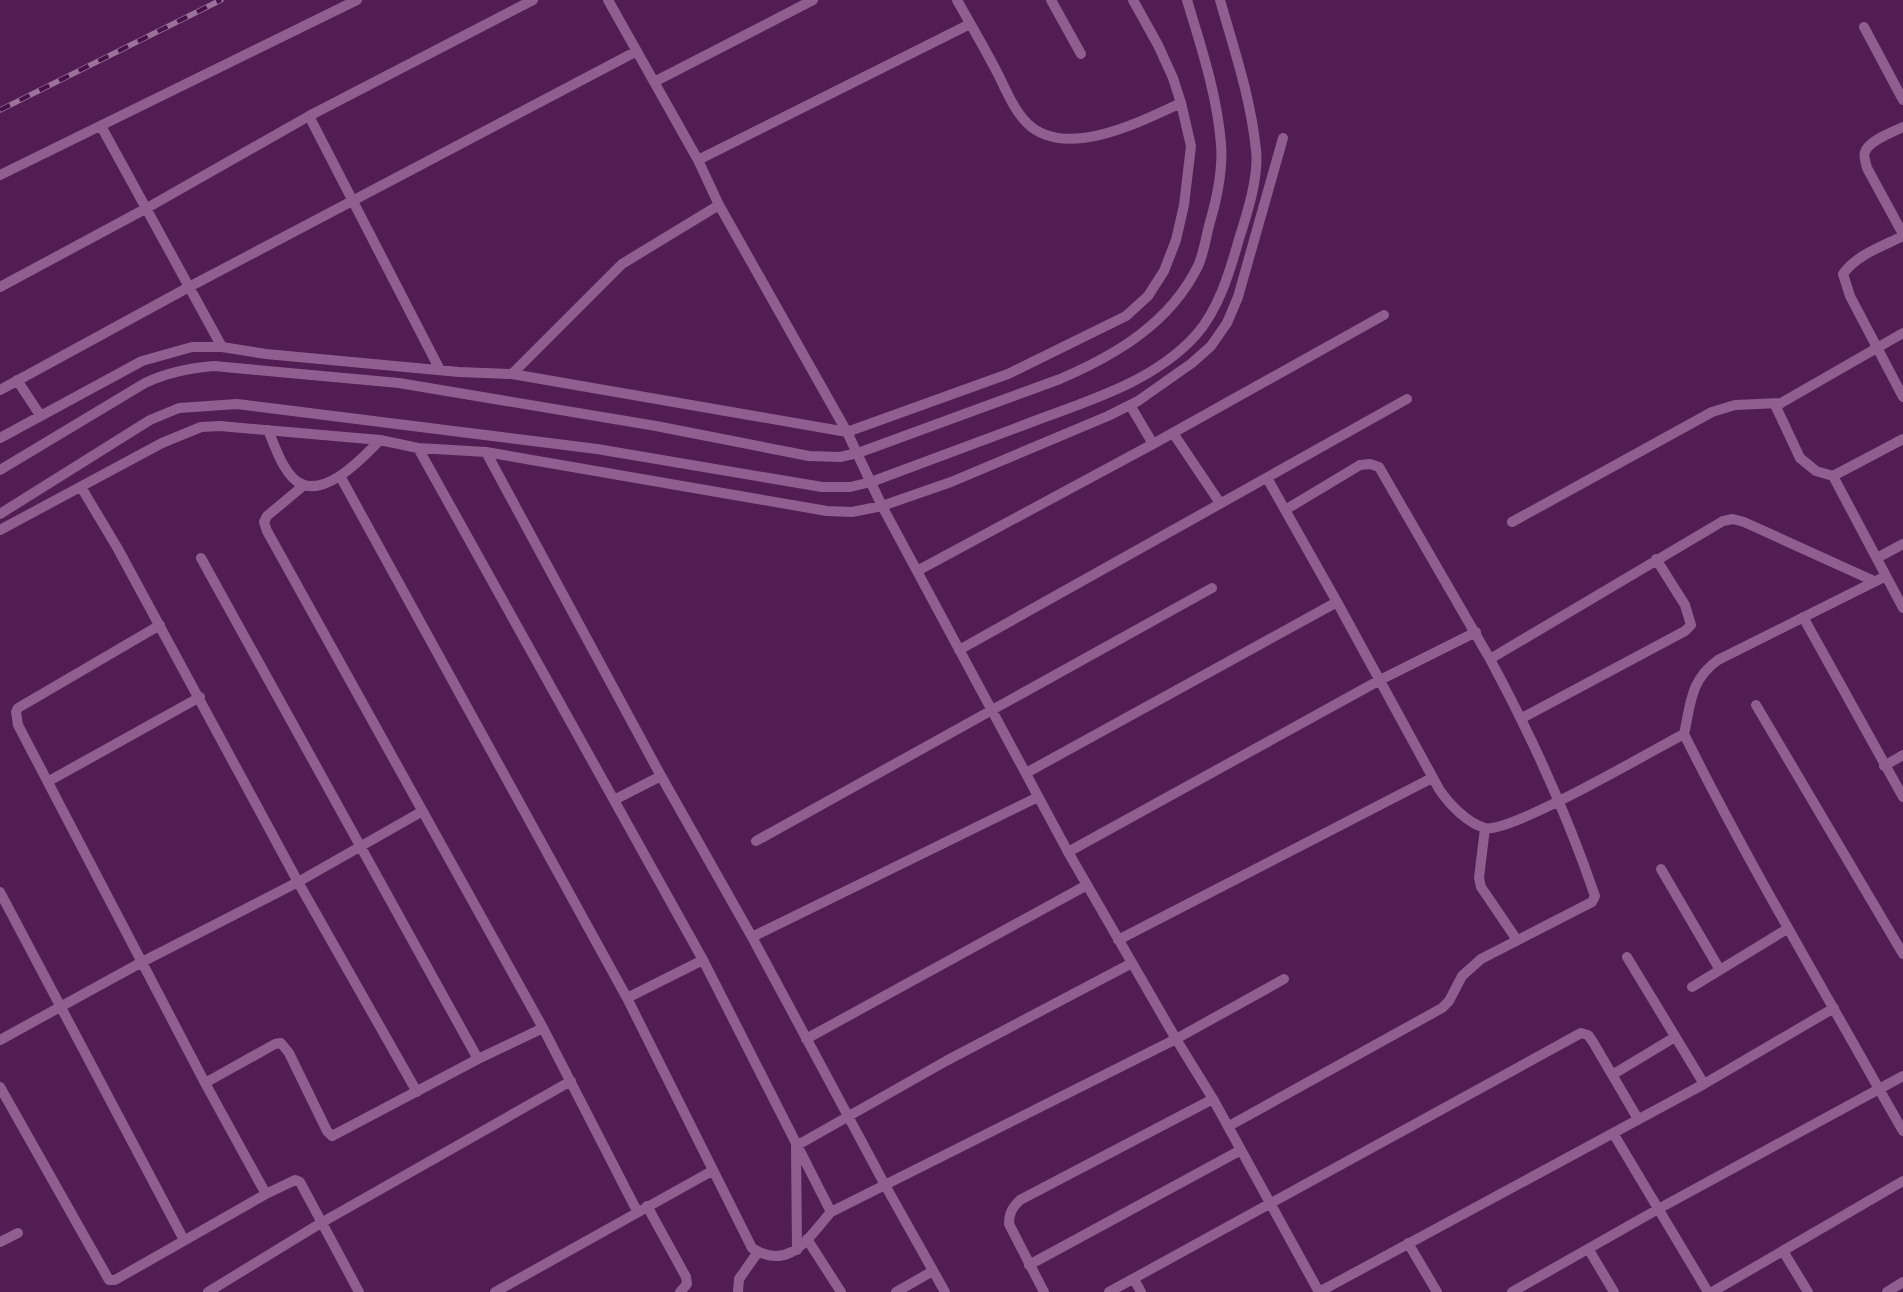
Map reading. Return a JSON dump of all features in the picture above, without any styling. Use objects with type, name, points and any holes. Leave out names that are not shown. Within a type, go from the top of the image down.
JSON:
[{"type":"street","points":[[0,175],[357,0]]},
{"type":"street","points":[[0,287],[147,208],[309,116],[533,0]]},
{"type":"street","points":[[608,0],[698,160],[719,204],[847,432],[882,506],[916,571],[1068,852],[1176,1039],[1213,1099],[1319,1292],[1704,1084],[1834,1008]]},
{"type":"street","points":[[654,82],[813,0]]},
{"type":"street","points":[[957,0],[1020,115],[1038,132],[1053,137],[1085,138],[1100,136],[1116,132],[1182,103]]},
{"type":"street","points":[[1051,0],[1081,54]]},
{"type":"street","points":[[0,438],[142,361],[192,347],[222,347],[266,354],[440,370],[512,374],[847,432],[1008,374],[1126,316],[1148,296],[1164,271],[1176,240],[1184,205],[1191,146],[1182,103],[1158,45],[1133,0]]},
{"type":"street","points":[[0,470],[145,383],[165,373],[188,368],[214,366],[399,383],[656,426],[809,456],[840,457],[858,453],[1083,369],[1121,349],[1153,325],[1177,298],[1198,266],[1217,196],[1222,145],[1214,94],[1188,0]]},
{"type":"street","points":[[0,514],[150,420],[179,408],[206,404],[237,404],[597,449],[822,487],[850,487],[871,482],[1092,399],[1141,377],[1180,350],[1197,334],[1210,316],[1228,275],[1248,210],[1256,152],[1245,85],[1220,0]]},
{"type":"street","points":[[698,160],[970,24]]},
{"type":"street","points":[[1864,27],[1903,100]]},
{"type":"street","points":[[0,390],[189,286],[637,51]]},
{"type":"street","points":[[309,116],[440,370]]},
{"type":"street","points":[[101,126],[222,347]]},
{"type":"street","points":[[1903,127],[1870,144],[1864,152],[1867,168],[1903,235],[1860,258],[1849,266],[1843,274],[1850,296],[1903,397]]},
{"type":"street","points":[[0,530],[162,443],[201,427],[220,426],[380,440],[418,448],[486,452],[827,511],[852,512],[882,506],[951,482],[1130,405],[1163,385],[1211,346],[1227,323],[1238,297],[1283,138]]},
{"type":"street","points":[[512,374],[622,264],[719,204]]},
{"type":"street","points":[[916,571],[1153,444],[1384,315]]},
{"type":"street","points":[[1903,333],[1781,402],[1776,407],[1800,458],[1816,471],[1833,476],[1903,439]]},
{"type":"street","points":[[17,380],[40,415]]},
{"type":"street","points":[[959,650],[1407,399]]},
{"type":"street","points":[[1512,522],[1712,412],[1735,405],[1781,402]]},
{"type":"street","points":[[1130,405],[1153,444]]},
{"type":"street","points":[[268,430],[285,468],[303,486],[314,487],[340,476],[358,463],[380,440]]},
{"type":"street","points":[[1173,433],[1220,503]]},
{"type":"street","points":[[418,448],[703,960],[831,1212]]},
{"type":"street","points":[[486,452],[661,776],[752,937],[885,1185],[945,1292]]},
{"type":"street","points":[[1228,1126],[1442,1008],[1449,1002],[1462,976],[1470,967],[1517,940],[1584,907],[1592,902],[1595,896],[1558,801],[1522,718],[1476,632],[1378,467],[1370,464],[1360,465],[1284,510]]},
{"type":"street","points":[[340,476],[627,998],[712,1172],[752,1248],[764,1256],[775,1257],[796,1250],[831,1212],[1176,1039],[1284,979]]},
{"type":"street","points":[[1833,476],[1903,608]]},
{"type":"street","points":[[1267,478],[1380,680],[1432,778],[1447,801],[1461,814],[1485,828],[1507,825],[1558,801],[1684,734]]},
{"type":"street","points":[[303,486],[267,516],[264,522],[267,531],[642,1209],[686,1277],[687,1284],[680,1292]]},
{"type":"street","points":[[81,487],[200,697],[298,882],[417,1092]]},
{"type":"street","points":[[1490,659],[1713,525],[1733,519],[1874,582]]},
{"type":"street","points":[[1877,558],[1903,544]]},
{"type":"street","points":[[201,558],[478,1059]]},
{"type":"street","points":[[1522,718],[1685,631],[1691,625],[1685,604],[1656,559]]},
{"type":"street","points":[[1886,576],[1718,660],[1706,669],[1697,680],[1684,734],[1721,810],[1903,1131]]},
{"type":"street","points":[[756,841],[992,712],[1212,588]]},
{"type":"street","points":[[1026,774],[1336,602]]},
{"type":"street","points":[[1803,617],[1884,766],[1903,797]]},
{"type":"street","points":[[160,625],[40,694],[16,712],[18,724],[205,1083],[266,1194]]},
{"type":"street","points":[[1068,852],[1380,680],[1476,632]]},
{"type":"street","points":[[49,781],[200,697]]},
{"type":"street","points":[[1756,705],[1903,954]]},
{"type":"street","points":[[1884,766],[1903,755]]},
{"type":"street","points":[[614,800],[661,776]]},
{"type":"street","points":[[1118,940],[1432,778]]},
{"type":"street","points":[[752,937],[1038,797]]},
{"type":"street","points":[[0,1040],[142,962],[298,882],[421,812]]},
{"type":"street","points":[[1485,828],[1479,878],[1481,887],[1517,940]]},
{"type":"street","points":[[1661,869],[1720,970]]},
{"type":"street","points":[[806,1039],[1087,885]]},
{"type":"street","points":[[0,892],[59,1007],[184,1240]]},
{"type":"street","points":[[1692,987],[1787,929]]},
{"type":"street","points":[[1627,957],[1704,1084]]},
{"type":"street","points":[[627,998],[703,960]]},
{"type":"street","points":[[796,1146],[849,1118],[946,1061],[1132,963]]},
{"type":"street","points":[[205,1083],[275,1044],[281,1044],[289,1053],[327,1131],[332,1136],[478,1059],[543,1028]]},
{"type":"street","points":[[1109,1292],[1581,1033],[1588,1035],[1593,1042],[1638,1119]]},
{"type":"street","points":[[1612,1076],[1675,1037]]},
{"type":"street","points":[[1519,1290],[1660,1208],[1903,1076]]},
{"type":"street","points":[[208,1292],[322,1223],[572,1081]]},
{"type":"street","points":[[0,1087],[109,1280],[115,1280],[266,1194],[295,1180],[300,1182],[355,1291]]},
{"type":"street","points":[[1044,1292],[1009,1224],[1009,1214],[1020,1200],[1213,1099]]},
{"type":"street","points":[[1613,1133],[1710,1292],[1903,1180]]},
{"type":"street","points":[[796,1146],[796,1250]]},
{"type":"street","points":[[1029,1265],[1241,1150]]},
{"type":"street","points":[[495,1292],[712,1172]]},
{"type":"street","points":[[0,1242],[18,1233]]},
{"type":"street","points":[[807,1239],[841,1292]]},
{"type":"street","points":[[1408,1243],[1437,1292]]},
{"type":"street","points":[[1589,1250],[1614,1292]]},
{"type":"street","points":[[1783,1251],[1808,1292]]},
{"type":"street","points":[[738,1292],[737,1284],[739,1279],[758,1252]]},
{"type":"street","points":[[896,1292],[933,1271]]},
{"type":"street","points":[[1134,1279],[1141,1292]]},
{"type":"street","points":[[1887,1292],[1903,1282]]},
{"type":"railway","points":[[0,110],[221,0]]}]
